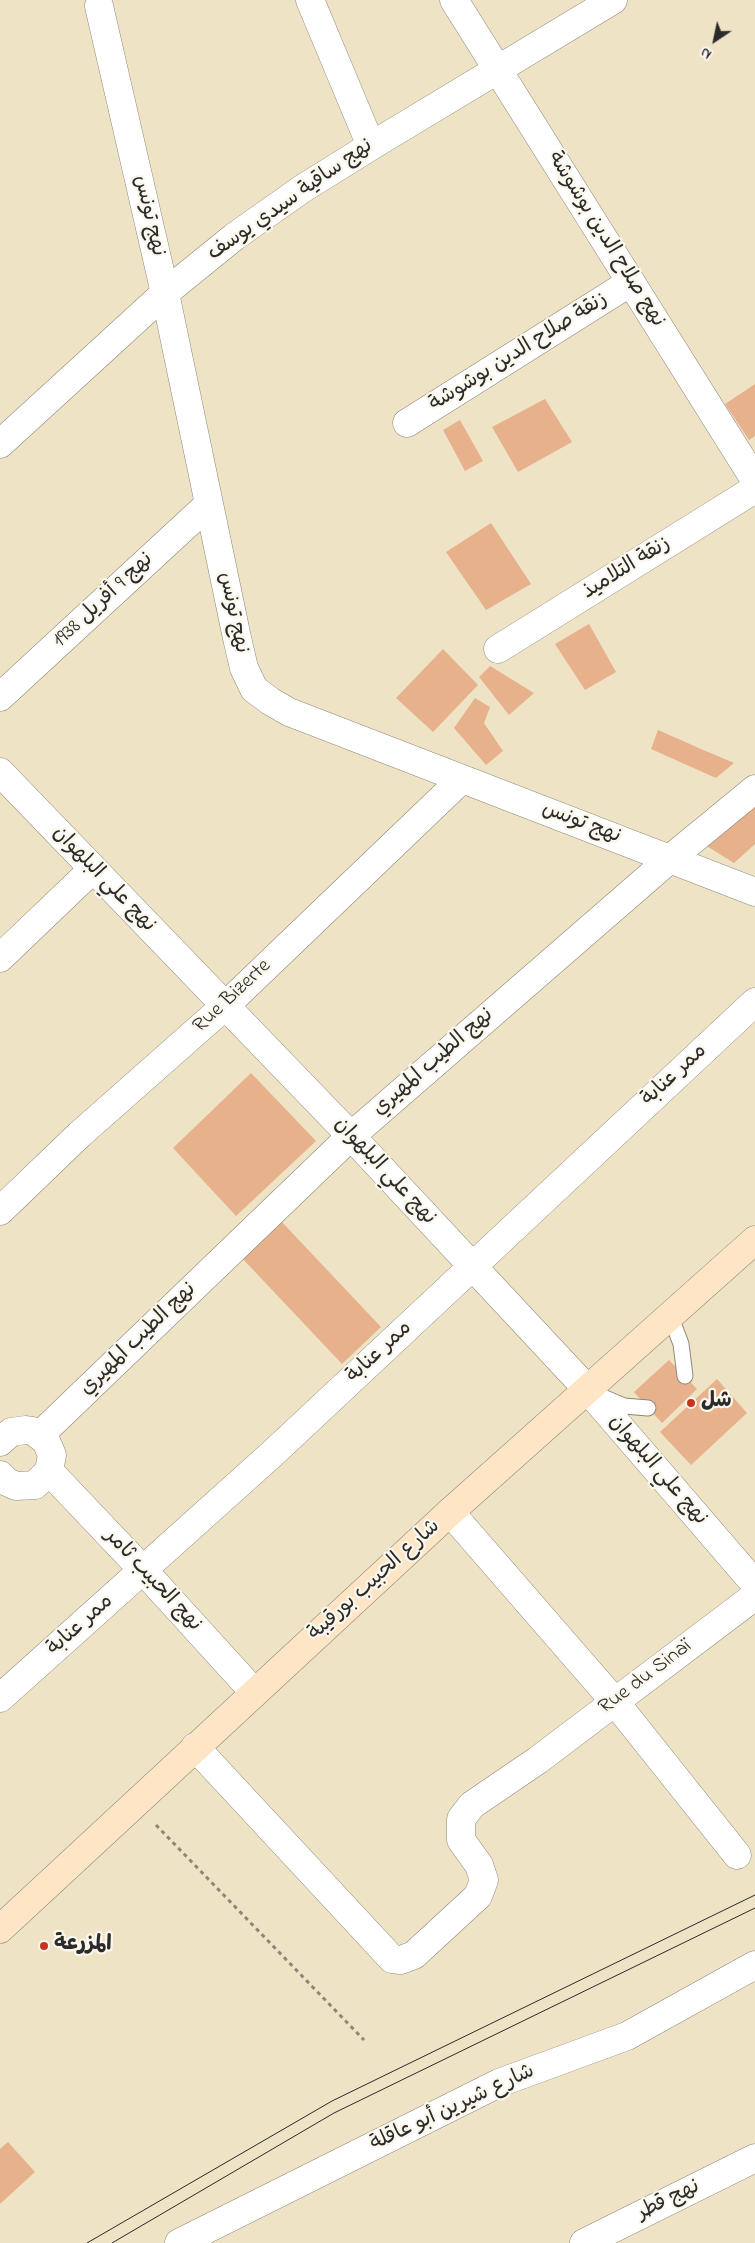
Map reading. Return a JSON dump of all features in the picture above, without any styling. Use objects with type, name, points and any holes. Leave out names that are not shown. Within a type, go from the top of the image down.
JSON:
[{"type":"main road","name":"شارع الحبيب بورقيبة","points":[[0,1929],[194,1747],[450,1512],[755,1240]]},
{"type":"street","points":[[310,0],[371,146]]},
{"type":"street","name":"نهج صلاح الدين بوشوشة","points":[[454,0],[755,480]]},
{"type":"street","name":"نهج ساقية سيدي يوسف","points":[[0,444],[165,293],[234,237],[302,189],[613,0]]},
{"type":"street","name":"نهج تونس","points":[[99,6],[165,293],[244,668],[254,688],[270,701],[289,712],[755,892]]},
{"type":"street","name":"زنقة صلاح الدين بوشوشة","points":[[407,423],[631,282]]},
{"type":"street","name":"زنقة التلاميذ","points":[[498,649],[755,489]]},
{"type":"street","name":"نهج 9 أفريل 1938","points":[[0,697],[209,504]]},
{"type":"street","name":"نهج علي البلهوان","points":[[0,772],[351,1136],[588,1390],[755,1584]]},
{"type":"street","name":"Rue Bizerte","points":[[0,1211],[79,1135],[225,1006],[462,779]]},
{"type":"street","name":"نهج الطيب المهيري","points":[[40,1435],[351,1136],[671,858],[755,789]]},
{"type":"street","points":[[0,958],[93,869]]},
{"type":"street","name":"ممر عنابة","points":[[0,1698],[272,1454],[755,1002]]},
{"type":"street","points":[[0,1475],[7,1482],[16,1486],[26,1487],[35,1485],[49,1471],[52,1455],[50,1448],[40,1435],[26,1430],[4,1432]]},
{"type":"street","name":"نهج الحبيب ثامر","points":[[49,1471],[143,1570],[254,1692]]},
{"type":"street","points":[[450,1512],[615,1702],[737,1856]]},
{"type":"street","name":"Rue du Sinaï","points":[[194,1747],[392,1959],[402,1960],[414,1955],[478,1896],[484,1880],[480,1865],[462,1840],[461,1819],[472,1805],[538,1760],[755,1596]]},
{"type":"street","name":"شارع شيرين أبو عاقلة","points":[[179,2243],[499,2083],[627,2036],[755,1965]]},
{"type":"street","name":"نهج قطر","points":[[584,2243],[755,2158]]},
{"type":"lane","points":[[670,1315],[681,1344],[685,1376]]},
{"type":"lane","points":[[588,1390],[624,1406],[648,1408]]},
{"type":"path","points":[[135,1803],[364,2040]]},
{"type":"building","points":[[755,384],[755,436],[749,440],[725,404]]},
{"type":"building","points":[[545,399],[572,442],[518,472],[492,427]]},
{"type":"building","points":[[460,420],[483,461],[465,471],[443,430]]},
{"type":"building","points":[[491,523],[531,584],[486,610],[446,552]]},
{"type":"building","points":[[589,624],[616,672],[585,690],[555,644]]},
{"type":"building","points":[[443,649],[478,685],[433,732],[396,698]]},
{"type":"building","points":[[490,666],[534,693],[509,715],[479,677]]},
{"type":"building","points":[[475,698],[490,707],[484,723],[503,751],[486,765],[454,728]]},
{"type":"building","points":[[658,730],[734,763],[716,778],[651,749]]},
{"type":"building","points":[[755,798],[755,844],[734,863],[705,845]]},
{"type":"building","points":[[251,1073],[316,1141],[236,1216],[173,1148]]},
{"type":"building","points":[[280,1220],[381,1327],[342,1364],[241,1257]]},
{"type":"building","points":[[669,1360],[697,1389],[662,1423],[634,1392]]},
{"type":"building","points":[[717,1379],[747,1413],[691,1465],[660,1432]]},
{"type":"building","points":[[8,2142],[35,2172],[0,2204],[0,2149]]},
{"type":"tram line","points":[[87,2243],[332,2101],[755,1895]]},
{"type":"tram line","points":[[112,2243],[334,2113],[755,1908]]},
{"type":"place","name":"شل","points":[[691,1403]]},
{"type":"place","name":"المزرعة","points":[[44,1946]]}]
